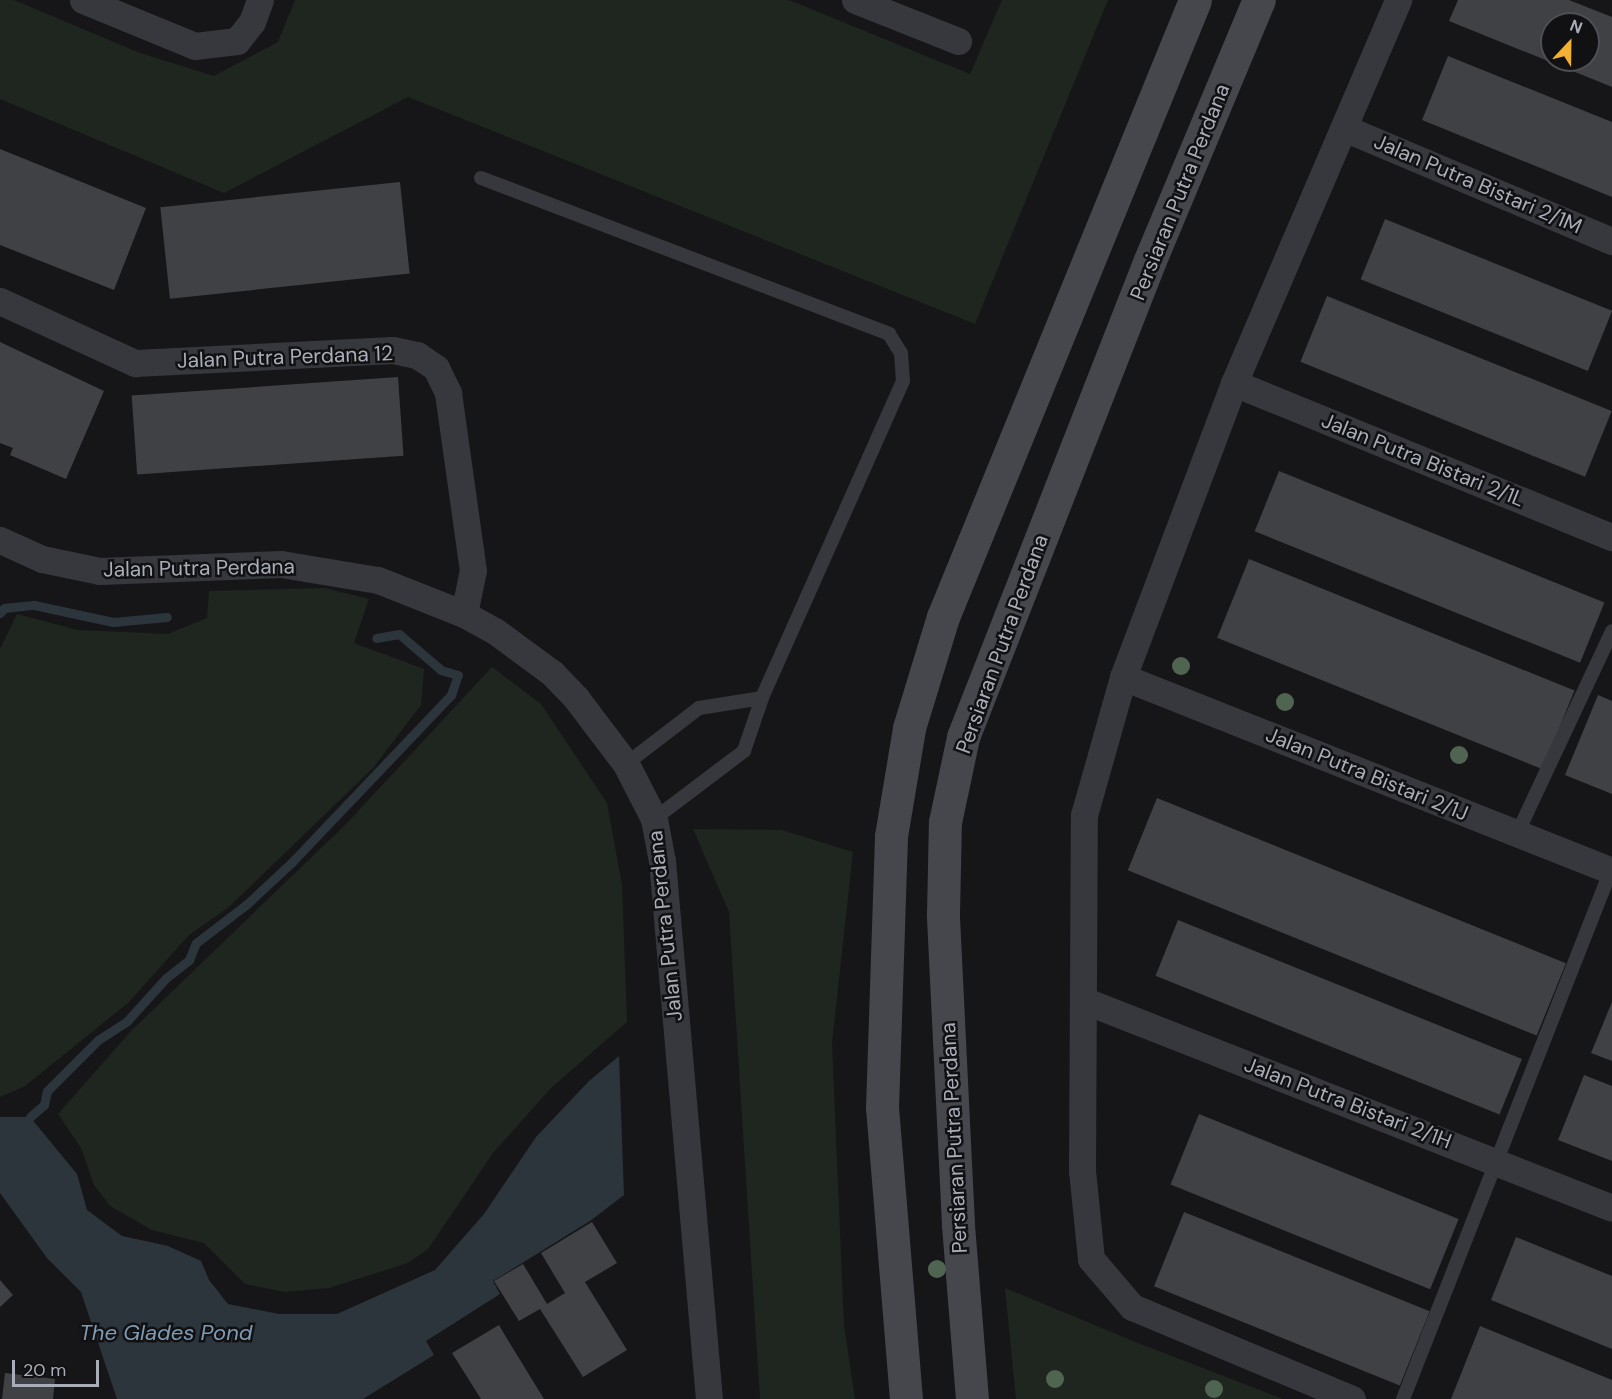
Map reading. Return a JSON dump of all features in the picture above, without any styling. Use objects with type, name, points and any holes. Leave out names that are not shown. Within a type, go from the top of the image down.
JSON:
[{"type":"main road","points":[[902,1391],[882,1108],[891,836],[909,728],[943,617],[1195,0]]},
{"type":"main road","name":"Persiaran Putra Perdana","points":[[972,1399],[957,1212],[943,914],[945,822],[963,737],[1150,260],[1259,0]]},
{"type":"street","points":[[83,0],[195,46],[237,41],[252,22],[260,0]]},
{"type":"street","points":[[855,0],[958,41]]},
{"type":"street","points":[[1352,1399],[1309,1391],[1132,1306],[1091,1259],[1082,1171],[1084,814],[1123,677],[1234,383],[1398,0]]},
{"type":"street","name":"Jalan Putra Bistari 2/1M","points":[[1344,128],[1612,241]]},
{"type":"street","name":"Jalan Putra Perdana 12","points":[[0,301],[135,363],[393,350],[417,356],[436,368],[448,393],[473,570],[464,614]]},
{"type":"street","name":"Jalan Putra Bistari 2/1L","points":[[1234,383],[1612,537]]},
{"type":"street","name":"Jalan Putra Perdana","points":[[0,540],[42,559],[100,571],[281,564],[326,569],[378,580],[464,614],[495,631],[552,673],[605,733],[626,764],[654,819],[662,861],[709,1399]]},
{"type":"street","name":"Jalan Putra Bistari 2/1J","points":[[1123,677],[1611,871]]},
{"type":"street","name":"Jalan Putra Bistari 2/1H","points":[[1083,1000],[1612,1208]]},
{"type":"lane","points":[[481,178],[889,334],[901,353],[903,381],[762,698],[744,750],[654,819]]},
{"type":"lane","points":[[1517,834],[1612,631]]},
{"type":"lane","points":[[626,764],[699,708],[762,698]]},
{"type":"lane","points":[[1403,1399],[1611,871]]},
{"type":"shaded area","points":[[0,0],[14,0],[140,53],[214,76],[278,42],[295,0],[789,0],[970,74],[1002,0],[1108,0],[975,324],[408,97],[224,193],[0,99]]},
{"type":"shaded area","points":[[325,588],[369,599],[354,643],[424,669],[421,705],[373,768],[229,907],[189,935],[128,1003],[25,1086],[0,1097],[0,649],[17,614],[78,630],[168,634],[207,618],[209,591]]},
{"type":"shaded area","points":[[492,667],[541,704],[607,803],[622,885],[627,1022],[551,1088],[493,1153],[428,1249],[408,1263],[329,1288],[285,1292],[245,1284],[204,1243],[152,1230],[110,1206],[94,1185],[81,1148],[58,1114],[131,1031],[347,823]]},
{"type":"shaded area","points":[[693,829],[782,830],[853,852],[832,1043],[844,1325],[855,1399],[760,1399],[729,912]]},
{"type":"shaded area","points":[[1005,1288],[1138,1343],[1283,1399],[1016,1399]]},
{"type":"water","name":"The Glades Pond","points":[[619,1056],[624,1195],[590,1221],[493,1281],[500,1294],[426,1341],[434,1355],[363,1399],[117,1399],[81,1292],[47,1258],[0,1193],[0,1117],[30,1117],[77,1174],[87,1210],[122,1236],[168,1246],[201,1261],[209,1280],[228,1304],[279,1314],[337,1314],[435,1270],[484,1214],[536,1137],[589,1081]]},
{"type":"building","points":[[1458,0],[1569,0],[1599,12],[1540,12],[1540,58],[1449,21]]},
{"type":"building","points":[[1600,12],[1612,17],[1612,87],[1575,72],[1600,72]]},
{"type":"building","points":[[1448,56],[1612,122],[1612,197],[1422,120]]},
{"type":"building","points":[[0,149],[146,208],[114,290],[0,245]]},
{"type":"building","points":[[400,182],[410,273],[170,299],[160,207]]},
{"type":"building","points":[[1385,219],[1612,311],[1588,371],[1361,279]]},
{"type":"building","points":[[1327,296],[1612,411],[1585,477],[1300,362]]},
{"type":"building","points":[[0,342],[104,391],[66,479],[10,455],[13,448],[0,443]]},
{"type":"building","points":[[398,377],[404,456],[137,474],[132,396]]},
{"type":"building","points":[[1279,471],[1604,602],[1580,663],[1255,531]]},
{"type":"building","points":[[1249,559],[1574,690],[1543,769],[1217,638]]},
{"type":"building","points":[[1598,695],[1612,701],[1612,794],[1565,775]]},
{"type":"building","points":[[1157,798],[1566,963],[1537,1036],[1128,870]]},
{"type":"building","points":[[1178,920],[1522,1059],[1500,1115],[1156,976]]},
{"type":"building","points":[[1612,1002],[1612,1061],[1591,1053]]},
{"type":"building","points":[[1584,1075],[1612,1086],[1612,1161],[1558,1140]]},
{"type":"building","points":[[1199,1114],[1459,1219],[1430,1289],[1171,1184]]},
{"type":"building","points":[[1184,1212],[1430,1311],[1400,1385],[1154,1286]]},
{"type":"building","points":[[592,1222],[617,1263],[585,1282],[627,1350],[583,1377],[540,1309],[519,1321],[494,1281],[523,1264],[547,1304],[565,1293],[541,1253]]},
{"type":"building","points":[[1516,1237],[1612,1276],[1612,1349],[1491,1300]]},
{"type":"building","points":[[0,1280],[13,1295],[0,1307]]},
{"type":"building","points":[[499,1325],[544,1399],[481,1399],[452,1353]]},
{"type":"building","points":[[1480,1326],[1612,1380],[1612,1399],[1451,1399]]},
{"type":"building","points":[[5,1373],[55,1379],[53,1399],[2,1399]]},
{"type":"waterway","points":[[0,613],[4,608],[34,605],[113,622],[167,617]]},
{"type":"waterway","points":[[30,1117],[44,1105],[47,1091],[98,1040],[127,1021],[166,978],[189,960],[196,943],[247,904],[292,862],[451,695],[458,675],[441,670],[399,634],[376,638]]}]
